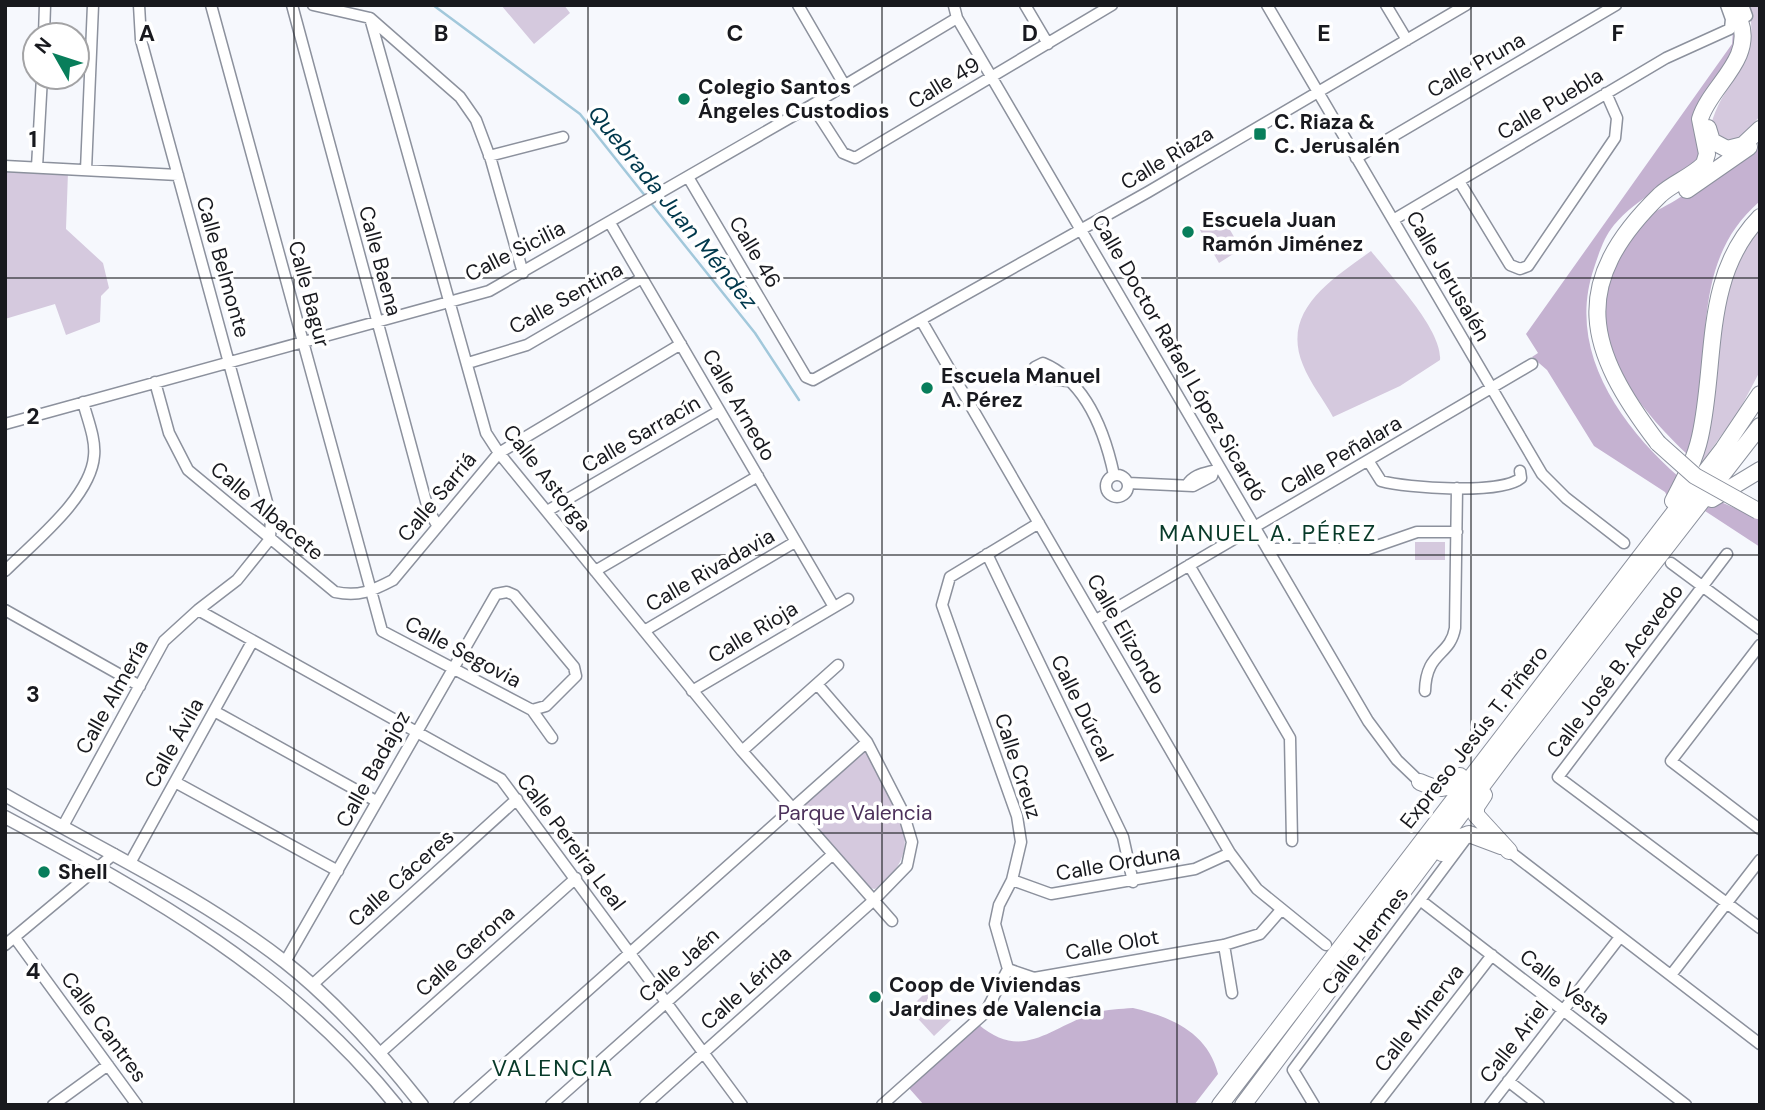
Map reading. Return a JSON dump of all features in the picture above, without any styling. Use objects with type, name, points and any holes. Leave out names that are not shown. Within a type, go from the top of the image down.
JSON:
[{"type":"highway","points":[[1739,15],[1749,44],[1744,60],[1712,110],[1708,126],[1712,141],[1727,149],[1743,145],[1760,129]]},
{"type":"highway","points":[[1739,15],[1742,36],[1738,58],[1700,119],[1707,154],[1704,164],[1664,192],[1634,222],[1613,249],[1600,282],[1597,314],[1604,358],[1622,393],[1658,443],[1695,476],[1759,511]]},
{"type":"highway","points":[[1634,222],[1727,164],[1760,137]]},
{"type":"highway","points":[[1631,568],[1693,462],[1701,435],[1717,296],[1728,263],[1760,217]]},
{"type":"highway","name":"Expreso Jesús T. Piñero","points":[[1220,1105],[1411,866],[1760,394]]},
{"type":"highway","name":"Expreso Jesús T. Piñero","points":[[1501,747],[1696,510],[1760,426]]},
{"type":"highway","points":[[1696,510],[1760,470]]},
{"type":"highway","points":[[1420,782],[1436,789],[1450,787],[1501,747]]},
{"type":"highway","points":[[1501,747],[1476,811],[1483,824],[1509,850]]},
{"type":"highway","points":[[1420,782],[1431,796],[1434,809],[1415,836],[1411,866],[1441,854],[1451,841],[1468,834],[1509,850]]},
{"type":"highway","name":"Expreso Jesús T. Piñero","points":[[1247,1098],[1411,866]]},
{"type":"main road","points":[[5,795],[130,863],[220,917],[285,962],[380,1053],[422,1105]]},
{"type":"main road","points":[[5,803],[42,816]]},
{"type":"main road","points":[[5,817],[99,867],[203,929],[267,976],[331,1033],[396,1105]]},
{"type":"street","points":[[86,170],[93,5]]},
{"type":"street","name":"Calle Belmonte","points":[[139,5],[141,40],[271,517],[270,539]]},
{"type":"street","name":"Calle Bagur","points":[[211,5],[371,592]]},
{"type":"street","name":"Calle Baena","points":[[292,5],[428,509],[437,525]]},
{"type":"street","points":[[313,5],[370,18],[460,97],[476,120],[489,156],[523,273]]},
{"type":"street","points":[[798,5],[845,86]]},
{"type":"street","points":[[1026,5],[1048,44]]},
{"type":"street","name":"Calle 49","points":[[812,105],[843,153],[855,158],[1112,5]]},
{"type":"street","name":"Calle Jerusalén","points":[[1266,5],[1542,474],[1566,498],[1624,543]]},
{"type":"street","points":[[1386,5],[1407,40]]},
{"type":"street","name":"Calle Riaza","points":[[813,380],[1082,229],[1466,5]]},
{"type":"street","name":"Calle Pruna","points":[[1356,158],[1616,5]]},
{"type":"street","points":[[1726,5],[1731,19],[1739,15]]},
{"type":"street","name":"Calle Doctor Rafael López Sicardó","points":[[954,6],[957,18],[1082,229],[1217,470],[1255,527],[1368,721],[1397,760],[1420,782]]},
{"type":"street","name":"Calle Puebla","points":[[1392,220],[1739,15]]},
{"type":"street","name":"Calle Astorga","points":[[370,18],[486,433],[499,453],[692,691],[892,921]]},
{"type":"street","name":"Calle Sicilia","points":[[5,424],[489,291],[845,86],[957,18]]},
{"type":"street","points":[[37,167],[41,91]]},
{"type":"street","points":[[1459,181],[1510,265],[1520,269],[1528,266],[1615,138],[1616,118],[1606,93]]},
{"type":"street","points":[[489,156],[563,137]]},
{"type":"street","points":[[5,166],[178,175]]},
{"type":"street","name":"Calle 46","points":[[688,177],[806,377],[813,380]]},
{"type":"street","name":"Calle Arnedo","points":[[610,223],[834,607]]},
{"type":"street","name":"Calle Sentina","points":[[467,363],[527,345],[642,278]]},
{"type":"street","name":"Calle Elizondo","points":[[921,320],[1230,853],[1256,889],[1325,945]]},
{"type":"street","name":"Calle Sarriá","points":[[371,592],[393,580],[499,453],[681,344]]},
{"type":"street","name":"Calle Peñalara","points":[[1096,620],[1369,462],[1532,363]]},
{"type":"street","points":[[1068,381],[1091,408],[1107,441],[1114,475],[1106,486],[1111,495],[1122,495],[1128,484]]},
{"type":"street","name":"Calle Albacete","points":[[155,382],[169,433],[187,470],[335,592],[353,596],[371,592]]},
{"type":"street","points":[[5,571],[75,498],[90,478],[95,453],[83,402]]},
{"type":"street","name":"Calle Sarracín","points":[[547,512],[719,411]]},
{"type":"street","points":[[1369,462],[1381,481],[1394,485],[1457,488],[1513,484],[1521,478],[1520,471]]},
{"type":"street","points":[[1114,475],[1121,476],[1128,484],[1187,485],[1212,477],[1217,470]]},
{"type":"street","points":[[595,571],[758,476]]},
{"type":"street","points":[[1425,691],[1426,671],[1454,636],[1457,488]]},
{"type":"street","name":"Calle Creuz","points":[[1008,969],[995,924],[999,905],[1012,880],[1021,842],[1017,816],[942,604],[950,577],[1039,523]]},
{"type":"street","points":[[1268,549],[1368,549],[1417,532],[1457,532]]},
{"type":"street","name":"Calle Almería","points":[[63,826],[164,641],[237,580],[270,539]]},
{"type":"street","name":"Calle Rivadavia","points":[[644,631],[795,542]]},
{"type":"street","name":"Calle Dúrcal","points":[[987,554],[1123,837],[1133,882]]},
{"type":"street","name":"Calle José B. Acevedo","points":[[1727,554],[1558,776],[1760,928]]},
{"type":"street","points":[[1671,563],[1760,629]]},
{"type":"street","points":[[1189,565],[1290,738],[1292,841]]},
{"type":"street","name":"Calle Segovia","points":[[371,592],[382,631],[533,710],[552,738]]},
{"type":"street","name":"Calle Badajoz","points":[[285,962],[496,594],[507,592],[514,595],[574,667],[576,676],[546,706],[533,710]]},
{"type":"street","name":"Calle Rioja","points":[[692,691],[848,599]]},
{"type":"street","points":[[5,610],[140,686]]},
{"type":"street","name":"Calle Pereira Leal","points":[[198,610],[251,642],[501,779],[740,1104]]},
{"type":"street","name":"Calle Ávila","points":[[130,863],[251,642]]},
{"type":"street","points":[[1760,645],[1671,761],[1760,829]]},
{"type":"street","points":[[742,751],[838,665]]},
{"type":"street","name":"Calle Lérida","points":[[645,1105],[874,900],[907,866],[912,842],[903,812],[867,741],[817,684]]},
{"type":"street","points":[[214,710],[376,802]]},
{"type":"street","points":[[460,1105],[867,741]]},
{"type":"street","points":[[175,782],[338,871]]},
{"type":"street","name":"Calle Cáceres","points":[[312,985],[517,799]]},
{"type":"street","name":"Calle Hermes","points":[[1314,1105],[1293,1070],[1468,834]]},
{"type":"street","points":[[1509,850],[1760,1044]]},
{"type":"street","name":"Calle Orduna","points":[[1012,880],[1051,894],[1133,882],[1195,869],[1230,853]]},
{"type":"street","points":[[5,945],[114,854]]},
{"type":"street","name":"Calle Jaén","points":[[551,1105],[833,855]]},
{"type":"street","points":[[1671,975],[1760,860]]},
{"type":"street","name":"Calle Gerona","points":[[380,1053],[576,878]]},
{"type":"street","name":"Calle Vesta","points":[[1420,900],[1686,1105]]},
{"type":"street","name":"Calle Olot","points":[[1008,969],[1034,978],[1224,945],[1260,934],[1281,910]]},
{"type":"street","name":"Calle Ariel","points":[[1490,1105],[1620,937]]},
{"type":"street","name":"Calle Cantres","points":[[15,938],[137,1105]]},
{"type":"street","points":[[1224,945],[1232,993]]},
{"type":"street","name":"Calle Minerva","points":[[1376,1105],[1492,955]]},
{"type":"street","points":[[882,1105],[985,1013],[1008,969]]},
{"type":"street","points":[[53,1105],[108,1065]]},
{"type":"street","points":[[1508,1081],[1539,1105]]},
{"type":"green space","points":[[501,5],[564,5],[570,13],[534,44]]},
{"type":"green space","points":[[1747,5],[1760,5],[1760,116],[1734,145],[1725,145],[1711,125],[1716,110],[1740,67],[1751,38]]},
{"type":"green space","points":[[5,169],[68,172],[66,229],[103,263],[109,288],[101,296],[100,322],[66,335],[55,304],[5,319]]},
{"type":"green space","points":[[1222,216],[1241,249],[1219,263],[1200,230]]},
{"type":"green space","points":[[1760,229],[1760,371],[1739,411],[1700,465],[1696,462],[1724,300],[1735,260]]},
{"type":"green space","points":[[1371,251],[1424,318],[1439,348],[1440,360],[1400,386],[1333,417],[1303,365],[1298,345],[1299,328],[1304,312],[1314,298],[1341,273]]},
{"type":"green space","points":[[1415,542],[1445,542],[1445,560],[1415,560]]},
{"type":"green space","name":"Parque Valencia","points":[[860,751],[868,753],[888,789],[903,824],[905,841],[902,857],[892,873],[875,889],[869,888],[799,808]]},
{"type":"green space","points":[[926,992],[952,1019],[934,1036],[909,1009]]},
{"type":"shaded area","points":[[1734,16],[1736,47],[1705,98],[1699,160],[1633,206],[1614,225],[1600,251],[1587,298],[1587,328],[1593,356],[1604,384],[1637,434],[1679,477],[1668,498],[1665,492],[1594,446],[1547,370],[1532,357],[1538,353],[1526,334],[1732,44]]},
{"type":"shaded area","points":[[1760,146],[1760,201],[1741,221],[1726,243],[1710,290],[1700,393],[1689,456],[1640,402],[1621,373],[1609,343],[1604,313],[1607,281],[1621,250],[1647,218]]},
{"type":"shaded area","points":[[1714,499],[1760,519],[1760,547],[1705,511]]},
{"type":"shaded area","points":[[1133,1008],[1174,1022],[1197,1037],[1206,1048],[1218,1074],[1194,1105],[924,1105],[908,1087],[978,1024],[1009,1041],[1023,1041],[1037,1038],[1095,1013]]},
{"type":"waterway","name":"Quebrada Juan Méndez","points":[[433,5],[580,114],[646,197]]},
{"type":"waterway","name":"Quebrada Juan Méndez","points":[[650,202],[755,333],[799,400]]},
{"type":"place","name":"Colegio Santos Ángeles Custodios","points":[[684,99]]},
{"type":"place","name":"C. Riaza & C. Jerusalén","points":[[1260,134]]},
{"type":"place","name":"Escuela Juan Ramón Jiménez","points":[[1188,232]]},
{"type":"place","name":"Escuela Manuel A. Pérez","points":[[927,388]]},
{"type":"place","name":"Shell","points":[[44,872]]},
{"type":"place","name":"Coop de Viviendas Jardines de Valencia","points":[[875,997]]},
{"type":"district","name":"MANUEL A. PÉREZ","points":[[1268,533]]},
{"type":"district","name":"VALENCIA","points":[[553,1068]]}]
